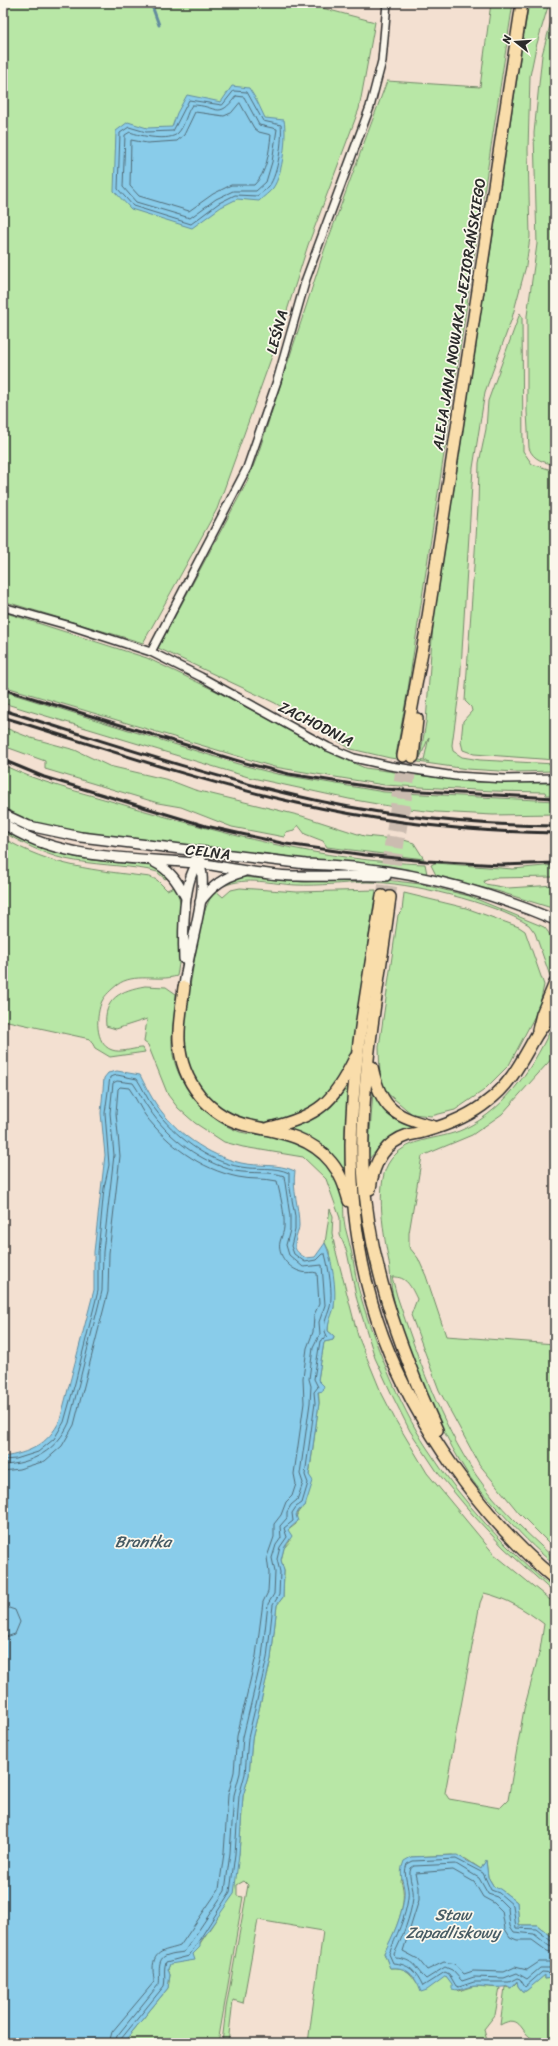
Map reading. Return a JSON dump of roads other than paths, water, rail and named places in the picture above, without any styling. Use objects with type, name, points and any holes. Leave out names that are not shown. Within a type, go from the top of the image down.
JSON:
[{"type":"main road","name":"ALEJA JANA NOWAKA-JEZIORAŃSKIEGO","points":[[408,756],[522,3]]},
{"type":"main road","points":[[455,1468],[435,1426],[393,1321],[379,1274],[368,1215],[363,1165],[369,1054],[386,897],[358,1052],[351,1145],[354,1214],[366,1274],[382,1335],[400,1379],[455,1468],[474,1495],[509,1536],[555,1579]]},
{"type":"main road","points":[[184,982],[179,1041],[185,1070],[193,1087],[212,1108],[228,1119],[249,1126],[266,1128],[297,1138],[308,1143],[324,1154],[338,1173],[354,1214]]},
{"type":"main road","points":[[537,1034],[542,1014],[555,983]]},
{"type":"main road","points":[[368,1215],[372,1172],[383,1152],[407,1136],[466,1116],[498,1093],[519,1067],[537,1034],[555,1008]]},
{"type":"main road","points":[[266,1128],[298,1120],[316,1111],[342,1085],[358,1052]]},
{"type":"main road","points":[[369,1054],[376,1086],[382,1098],[400,1116],[414,1122],[435,1127]]},
{"type":"street","name":"LEŚNA","points":[[151,652],[248,468],[308,273],[370,107],[382,61],[387,3]]},
{"type":"street","name":"ZACHODNIA","points":[[3,607],[74,627],[151,652],[201,677],[328,747],[354,758],[390,766],[455,776],[505,779],[555,778]]},
{"type":"street","name":"CELNA","points":[[3,814],[29,826],[81,837],[306,864],[338,865],[416,877],[497,897],[555,920]]},
{"type":"street","name":"CELNA","points":[[3,823],[31,839],[81,852],[149,860],[197,863],[246,871],[298,876],[346,875],[416,877]]},
{"type":"street","points":[[170,848],[184,853],[197,863],[201,869],[202,879],[200,902],[184,982]]},
{"type":"street","points":[[184,982],[185,896],[190,876],[197,863],[204,858],[223,854]]},
{"type":"street","points":[[149,860],[167,870],[176,879],[185,896]]},
{"type":"street","points":[[200,902],[217,884],[230,876],[246,871]]},
{"type":"water","points":[[232,86],[249,88],[265,118],[284,120],[285,135],[282,165],[273,188],[259,201],[237,199],[221,207],[192,228],[131,209],[114,191],[116,131],[128,122],[147,128],[172,127],[177,113],[187,95],[221,102]]},
{"type":"water","name":"Brantka","points":[[117,1071],[140,1075],[154,1101],[164,1115],[183,1133],[204,1148],[241,1163],[282,1167],[295,1171],[294,1185],[299,1225],[295,1247],[301,1255],[306,1258],[315,1257],[325,1243],[328,1249],[332,1265],[335,1300],[329,1321],[328,1331],[334,1336],[333,1340],[324,1342],[318,1380],[324,1386],[323,1391],[318,1392],[319,1403],[309,1475],[313,1481],[305,1506],[299,1510],[296,1515],[298,1521],[288,1530],[292,1536],[284,1548],[281,1560],[284,1571],[283,1597],[277,1605],[271,1659],[252,1739],[249,1775],[243,1796],[239,1854],[234,1894],[200,1942],[200,1947],[193,1954],[195,1960],[170,1964],[168,1969],[170,1975],[168,1988],[123,2043],[3,2043],[3,1632],[5,1622],[3,1617],[3,1457],[21,1453],[44,1442],[50,1436],[60,1420],[94,1290],[94,1252],[105,1155],[101,1113],[104,1078],[108,1073]]},
{"type":"water","name":"Staw Zapadliskowy","points":[[457,1855],[481,1869],[486,1860],[488,1877],[494,1887],[500,1889],[517,1902],[519,1925],[537,1925],[555,1939],[555,1977],[545,1979],[545,1975],[526,1991],[522,1991],[518,1986],[517,1981],[511,1988],[508,1986],[476,1986],[456,1990],[452,1989],[452,1984],[446,1976],[427,1990],[421,1992],[410,1973],[402,1969],[390,1968],[384,1953],[397,1926],[403,1904],[404,1888],[401,1872],[404,1861],[411,1857]]},
{"type":"waterway","points":[[151,3],[159,25]]},
{"type":"tunnel","points":[[382,896],[403,756]]},
{"type":"tunnel","points":[[390,897],[413,757]]},
{"type":"railway","points":[[3,689],[245,763],[289,774],[384,789],[555,798]]},
{"type":"railway","points":[[3,710],[186,767],[260,787],[329,803],[425,818],[490,824],[555,826]]},
{"type":"railway","points":[[3,717],[186,774],[260,794],[329,810],[425,825],[490,831],[555,833]]},
{"type":"railway","points":[[3,760],[44,777],[206,826],[286,844],[365,855],[426,861],[501,865],[555,863]]}]
